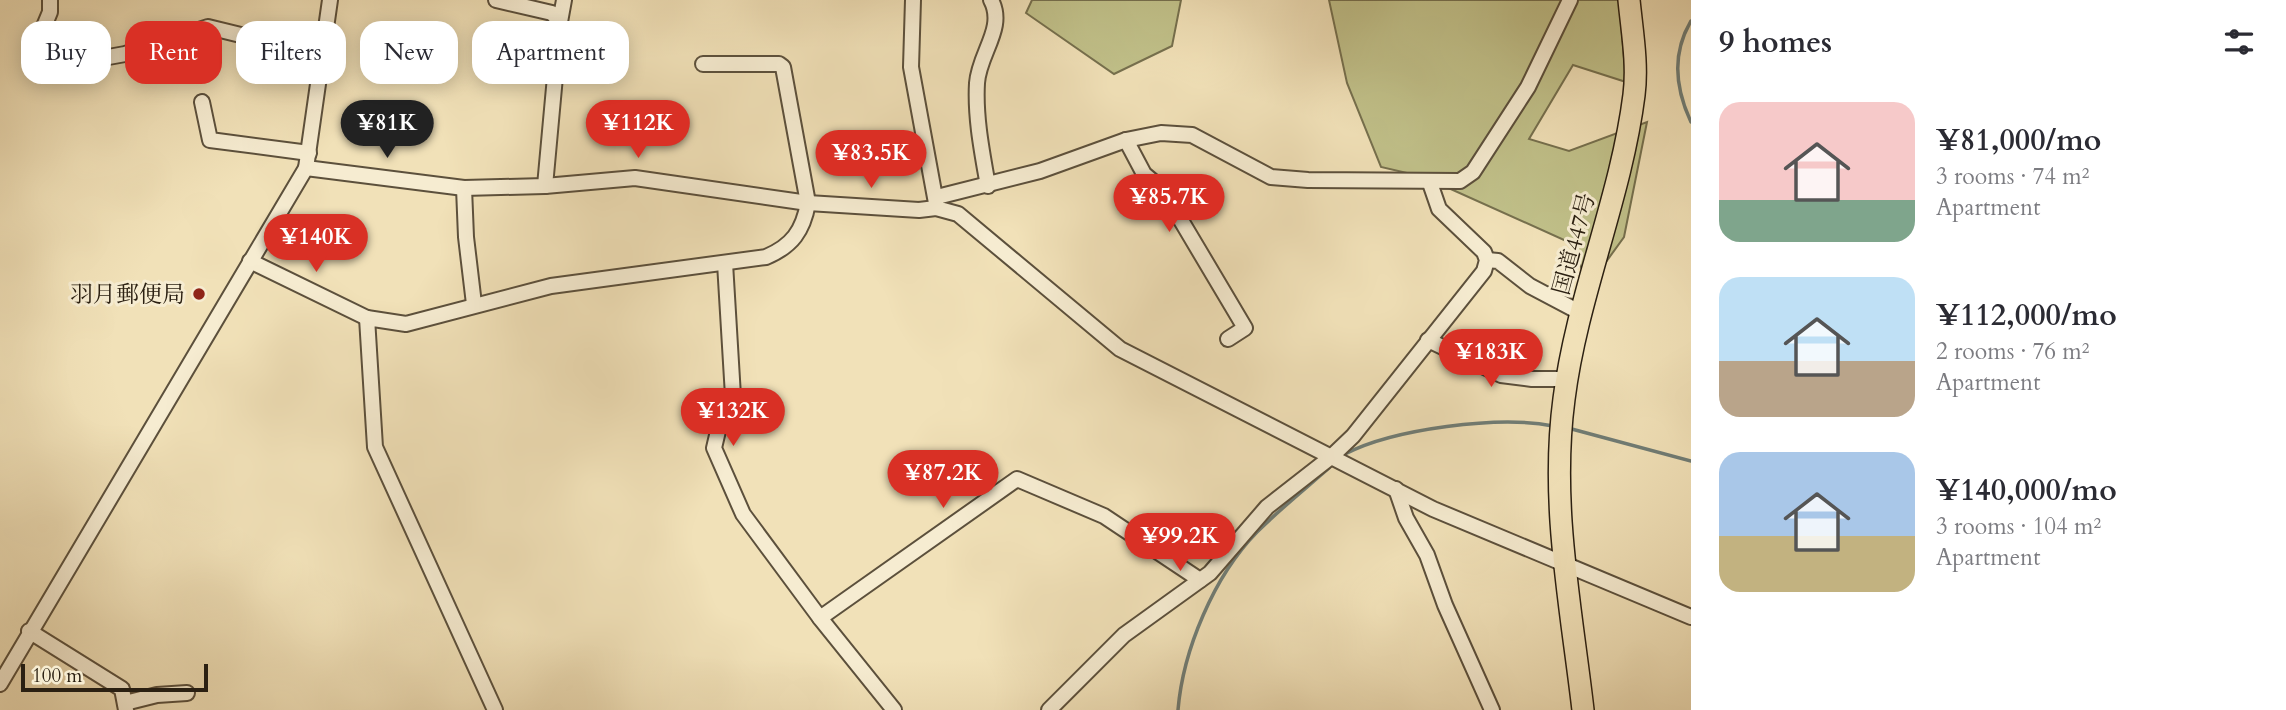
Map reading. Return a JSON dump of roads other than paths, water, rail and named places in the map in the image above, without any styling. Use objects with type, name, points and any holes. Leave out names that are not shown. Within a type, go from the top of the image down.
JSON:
[{"type":"highway","name":"国道447号","points":[[1583,710],[1562,564],[1559,447],[1568,379],[1615,191],[1634,94],[1629,0]]},
{"type":"street","points":[[50,0],[50,12],[35,48],[92,60],[125,54],[208,27],[236,34]]},
{"type":"street","points":[[328,21],[330,0]]},
{"type":"street","points":[[496,0],[552,13],[559,21]]},
{"type":"street","points":[[560,21],[564,0]]},
{"type":"street","points":[[913,0],[911,67],[937,202],[977,227],[1120,349],[1433,509],[1691,617]]},
{"type":"street","points":[[988,186],[981,142],[977,82],[982,58],[997,22],[997,12],[991,0]]},
{"type":"street","points":[[306,168],[464,188],[545,186],[635,178],[808,203],[919,210],[1126,140],[1161,133],[1192,135],[1270,177],[1430,183],[1460,181],[1473,172],[1528,88],[1570,0]]},
{"type":"street","points":[[250,261],[367,318],[406,324],[474,304],[551,286],[766,257],[780,251],[792,242],[804,224],[808,203],[783,67],[779,64],[704,65]]},
{"type":"street","points":[[2,674],[306,168],[320,84]]},
{"type":"street","points":[[545,186],[554,84]]},
{"type":"street","points":[[202,102],[210,140],[309,153]]},
{"type":"street","points":[[1126,140],[1144,174],[1163,190],[1245,328],[1228,339]]},
{"type":"street","points":[[1057,706],[1125,635],[1200,580],[1267,507],[1331,457],[1353,436],[1485,271],[1488,260],[1484,252],[1438,209],[1430,183]]},
{"type":"street","points":[[464,188],[466,237],[474,304]]},
{"type":"street","points":[[1488,260],[1498,261],[1530,286],[1583,314]]},
{"type":"street","points":[[725,263],[733,396],[714,448],[743,514],[820,618],[894,710]]},
{"type":"street","points":[[367,318],[375,447],[495,710]]},
{"type":"street","points":[[1428,340],[1502,374],[1532,379],[1568,379]]},
{"type":"street","points":[[820,618],[1017,479],[1104,516],[1200,580]]},
{"type":"street","points":[[1396,489],[1406,518],[1427,555],[1445,605],[1492,710]]},
{"type":"street","points":[[29,631],[122,689],[125,706],[157,695],[187,693]]},
{"type":"waterway","points":[[1691,21],[1678,58],[1679,84],[1691,122]]},
{"type":"waterway","points":[[1345,454],[1390,438],[1447,426],[1504,422],[1553,426]]},
{"type":"waterway","points":[[1568,428],[1691,461]]},
{"type":"waterway","points":[[1178,710],[1186,663],[1194,639],[1203,615],[1227,570],[1257,532],[1329,468]]},
{"type":"place","name":"羽月郵便局","points":[[199,294]]}]
